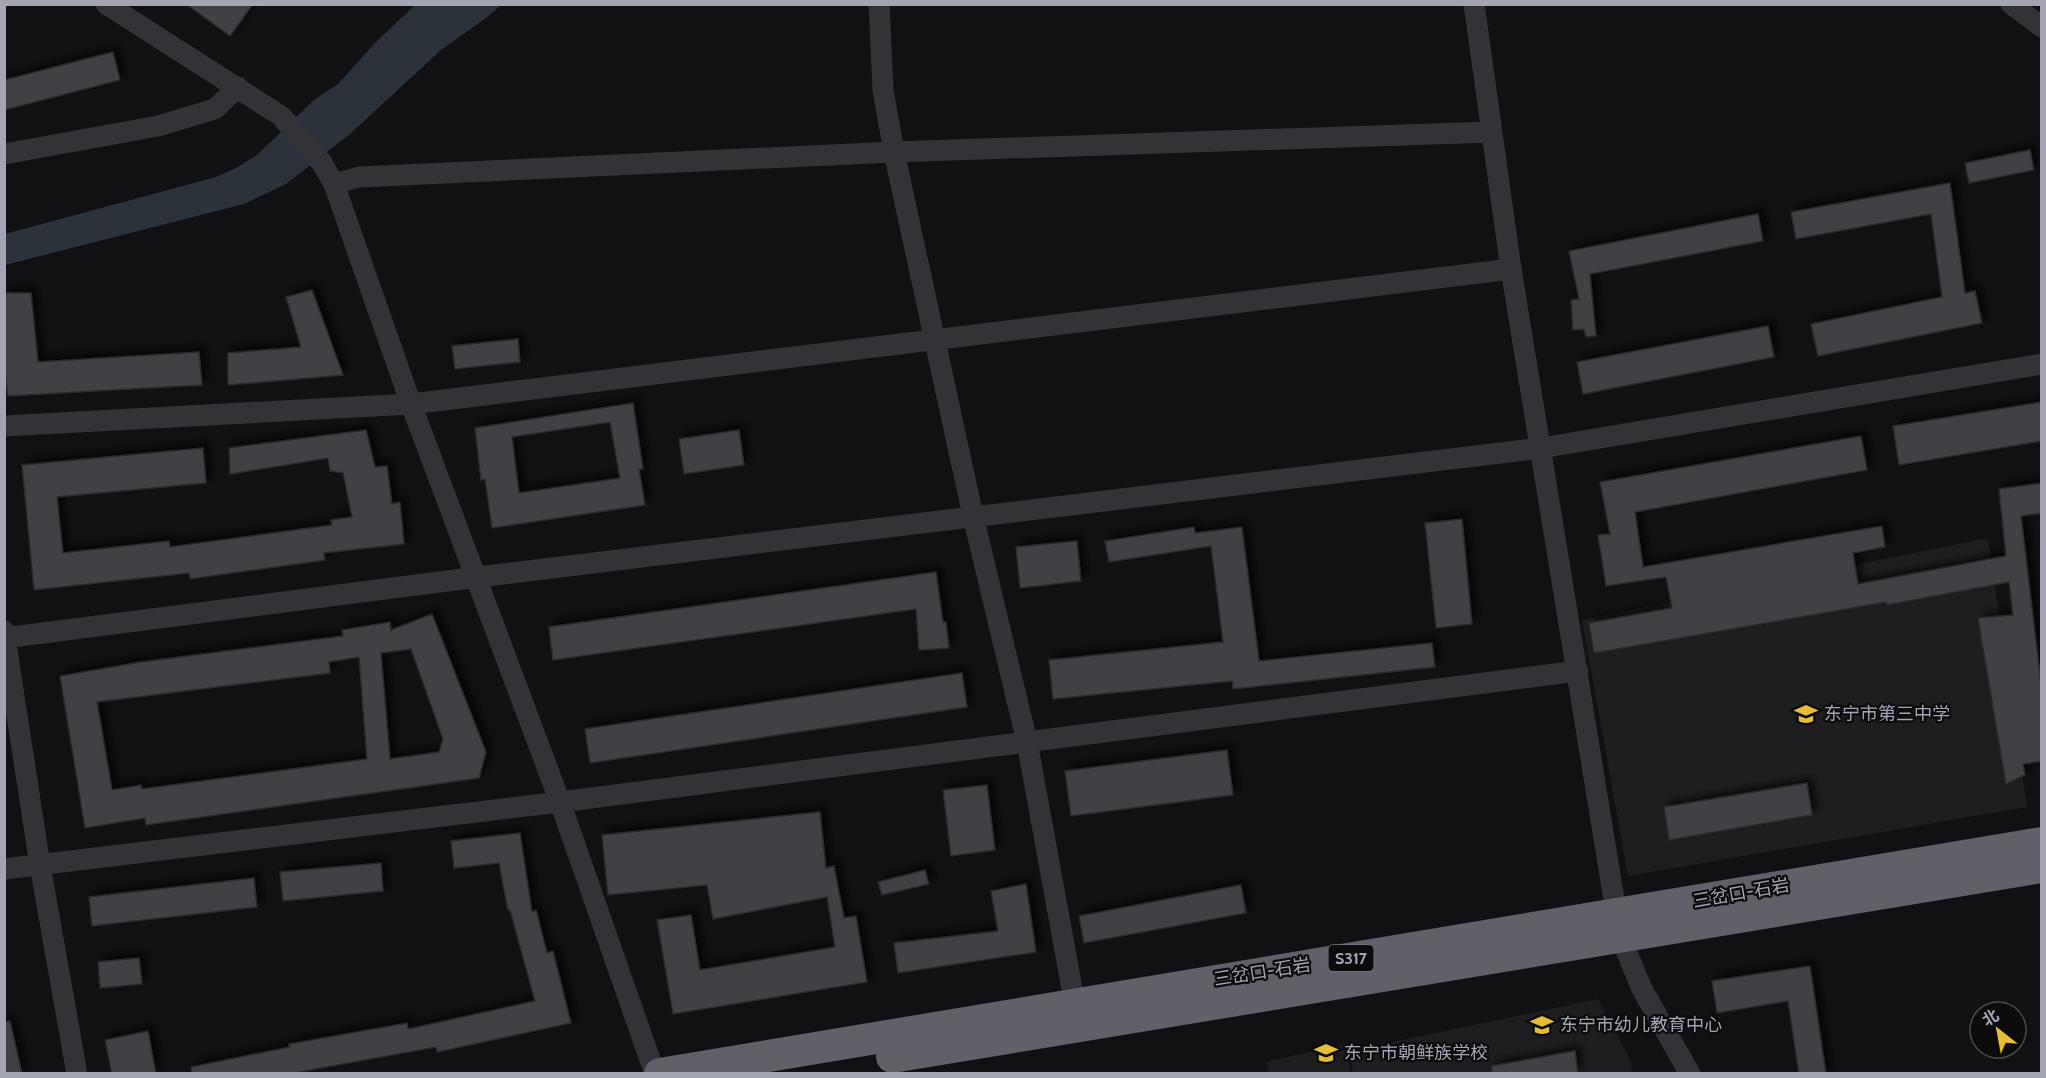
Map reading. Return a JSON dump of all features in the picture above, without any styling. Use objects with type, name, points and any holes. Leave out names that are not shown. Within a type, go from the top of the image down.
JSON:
[{"type":"highway","name":"三岔口-石岩","points":[[1619,925],[2042,843]]},
{"type":"highway","name":"三岔口-石岩","points":[[660,1074],[1076,1014],[1619,925],[2042,867]]},
{"type":"highway","name":"三岔口-石岩","points":[[790,1074],[1076,1014]]},
{"type":"street","points":[[106,4],[281,116],[322,163],[334,184],[411,404],[478,577],[560,802],[655,1074]]},
{"type":"street","points":[[879,4],[883,90],[894,152],[973,516],[1027,742],[1076,1014]]},
{"type":"street","points":[[1474,4],[1511,269],[1619,925],[1642,988],[1690,1074]]},
{"type":"street","points":[[2011,4],[2042,27]]},
{"type":"street","points":[[4,154],[158,126],[215,108],[238,87]]},
{"type":"street","points":[[334,184],[359,177],[894,152],[1492,132]]},
{"type":"street","points":[[4,426],[411,404],[934,342],[1511,269]]},
{"type":"street","points":[[77,1074],[40,866],[5,636],[1541,448],[2042,364]]},
{"type":"street","points":[[4,869],[560,802],[1578,671]]},
{"type":"shaded area","points":[[415,5],[501,5],[441,50],[350,134],[286,184],[244,204],[5,265],[5,234],[216,177],[257,155],[315,99],[338,84],[376,42]]},
{"type":"shaded area","name":"东宁市第三中学","points":[[1988,538],[2027,807],[1628,876],[1582,620]]},
{"type":"shaded area","name":"东宁市幼儿教育中心","points":[[1598,999],[1631,1061],[1632,1073],[1353,1073],[1349,1051]]},
{"type":"shaded area","name":"东宁市朝鲜族学校","points":[[1345,1044],[1351,1073],[1269,1073],[1266,1062]]},
{"type":"building","points":[[186,4],[253,4],[230,36]]},
{"type":"building","points":[[113,52],[120,80],[4,110],[4,80]]},
{"type":"building","points":[[2030,150],[2034,170],[1969,183],[1965,163]]},
{"type":"building","points":[[1950,183],[1965,293],[1975,291],[1982,323],[1818,356],[1811,324],[1942,297],[1931,214],[1796,239],[1791,212]]},
{"type":"building","points":[[1758,214],[1763,241],[1590,274],[1596,336],[1586,337],[1584,329],[1573,330],[1571,300],[1579,299],[1569,251]]},
{"type":"building","points":[[312,290],[343,375],[228,385],[228,353],[301,347],[286,297]]},
{"type":"building","points":[[4,293],[31,293],[38,362],[199,352],[202,385],[8,396],[4,362]]},
{"type":"building","points":[[1768,326],[1774,357],[1583,394],[1577,362]]},
{"type":"building","points":[[518,339],[520,362],[455,369],[452,346]]},
{"type":"building","points":[[2042,402],[2042,441],[1899,465],[1893,426]]},
{"type":"building","points":[[633,403],[643,469],[639,469],[645,505],[492,528],[485,479],[481,480],[475,428]],"holes":[[[610,422],[620,478],[519,493],[512,437]]]},
{"type":"building","points":[[366,430],[375,467],[387,466],[392,504],[400,502],[404,544],[324,553],[325,560],[190,579],[189,573],[34,590],[22,465],[203,448],[206,483],[57,497],[63,553],[169,541],[170,547],[332,525],[331,520],[352,517],[343,473],[330,471],[328,458],[230,474],[229,448]]},
{"type":"building","points":[[739,430],[744,465],[684,474],[679,439]]},
{"type":"building","points":[[1861,436],[1867,470],[1635,512],[1643,567],[1882,526],[1885,547],[1853,553],[1858,584],[2006,556],[1999,489],[2042,483],[2042,513],[2021,516],[2042,692],[2042,761],[2023,764],[2025,775],[2006,784],[1978,618],[2013,615],[2009,582],[1887,605],[1886,602],[1594,653],[1589,623],[1672,608],[1666,577],[1606,586],[1598,535],[1610,534],[1600,482]]},
{"type":"building","points":[[1462,519],[1472,624],[1436,628],[1425,523]]},
{"type":"building","points":[[1194,527],[1195,533],[1242,527],[1259,661],[1432,643],[1435,667],[1233,689],[1232,681],[1053,699],[1049,660],[1223,642],[1211,546],[1109,562],[1105,541]]},
{"type":"building","points":[[1077,541],[1081,581],[1020,588],[1016,547]]},
{"type":"building","points":[[936,572],[949,648],[919,650],[916,609],[553,660],[549,627]]},
{"type":"building","points":[[432,614],[486,752],[479,778],[146,825],[145,818],[85,828],[60,676],[141,662],[343,636],[342,630],[390,622],[391,630]],"holes":[[[411,649],[443,739],[439,752],[390,759],[381,653]],[[359,657],[367,759],[142,789],[141,785],[112,790],[97,702],[330,673],[329,662]]]},
{"type":"building","points":[[962,673],[967,707],[590,763],[585,729]]},
{"type":"building","points":[[1227,750],[1233,795],[1071,816],[1065,771]]},
{"type":"building","points":[[1807,783],[1812,815],[1669,840],[1664,807]]},
{"type":"building","points":[[987,785],[995,850],[951,856],[943,790]]},
{"type":"building","points":[[820,812],[826,868],[834,866],[844,918],[856,916],[867,982],[673,1014],[657,920],[691,915],[700,970],[835,947],[827,897],[713,919],[707,885],[608,895],[602,835]]},
{"type":"building","points":[[520,833],[532,912],[536,910],[547,953],[553,951],[571,1023],[437,1052],[436,1047],[288,1074],[192,1074],[191,1067],[290,1047],[289,1044],[407,1023],[408,1029],[535,1001],[510,910],[508,910],[499,863],[454,868],[451,841]]},
{"type":"building","points":[[381,863],[383,891],[283,901],[280,872]]},
{"type":"building","points":[[925,870],[929,884],[882,895],[878,882]]},
{"type":"building","points":[[254,878],[257,907],[92,926],[89,897]]},
{"type":"building","points":[[1026,884],[1036,952],[898,973],[894,943],[998,931],[991,891]]},
{"type":"building","points":[[1241,885],[1246,913],[1084,943],[1079,916]]},
{"type":"building","points":[[139,958],[142,984],[100,988],[98,962]]},
{"type":"building","points":[[1810,966],[1826,1074],[1799,1074],[1788,1001],[1717,1013],[1712,981]]},
{"type":"building","points":[[10,1021],[22,1074],[4,1074],[4,1022]]},
{"type":"building","points":[[148,1031],[156,1074],[112,1074],[105,1040]]},
{"type":"building","points":[[1575,1051],[1578,1074],[1492,1074],[1492,1066]]},
{"type":"place","name":"东宁市第三中学","points":[[1806,714]]},
{"type":"place","name":"东宁市幼儿教育中心","points":[[1542,1025]]},
{"type":"place","name":"东宁市朝鲜族学校","points":[[1326,1053]]}]
